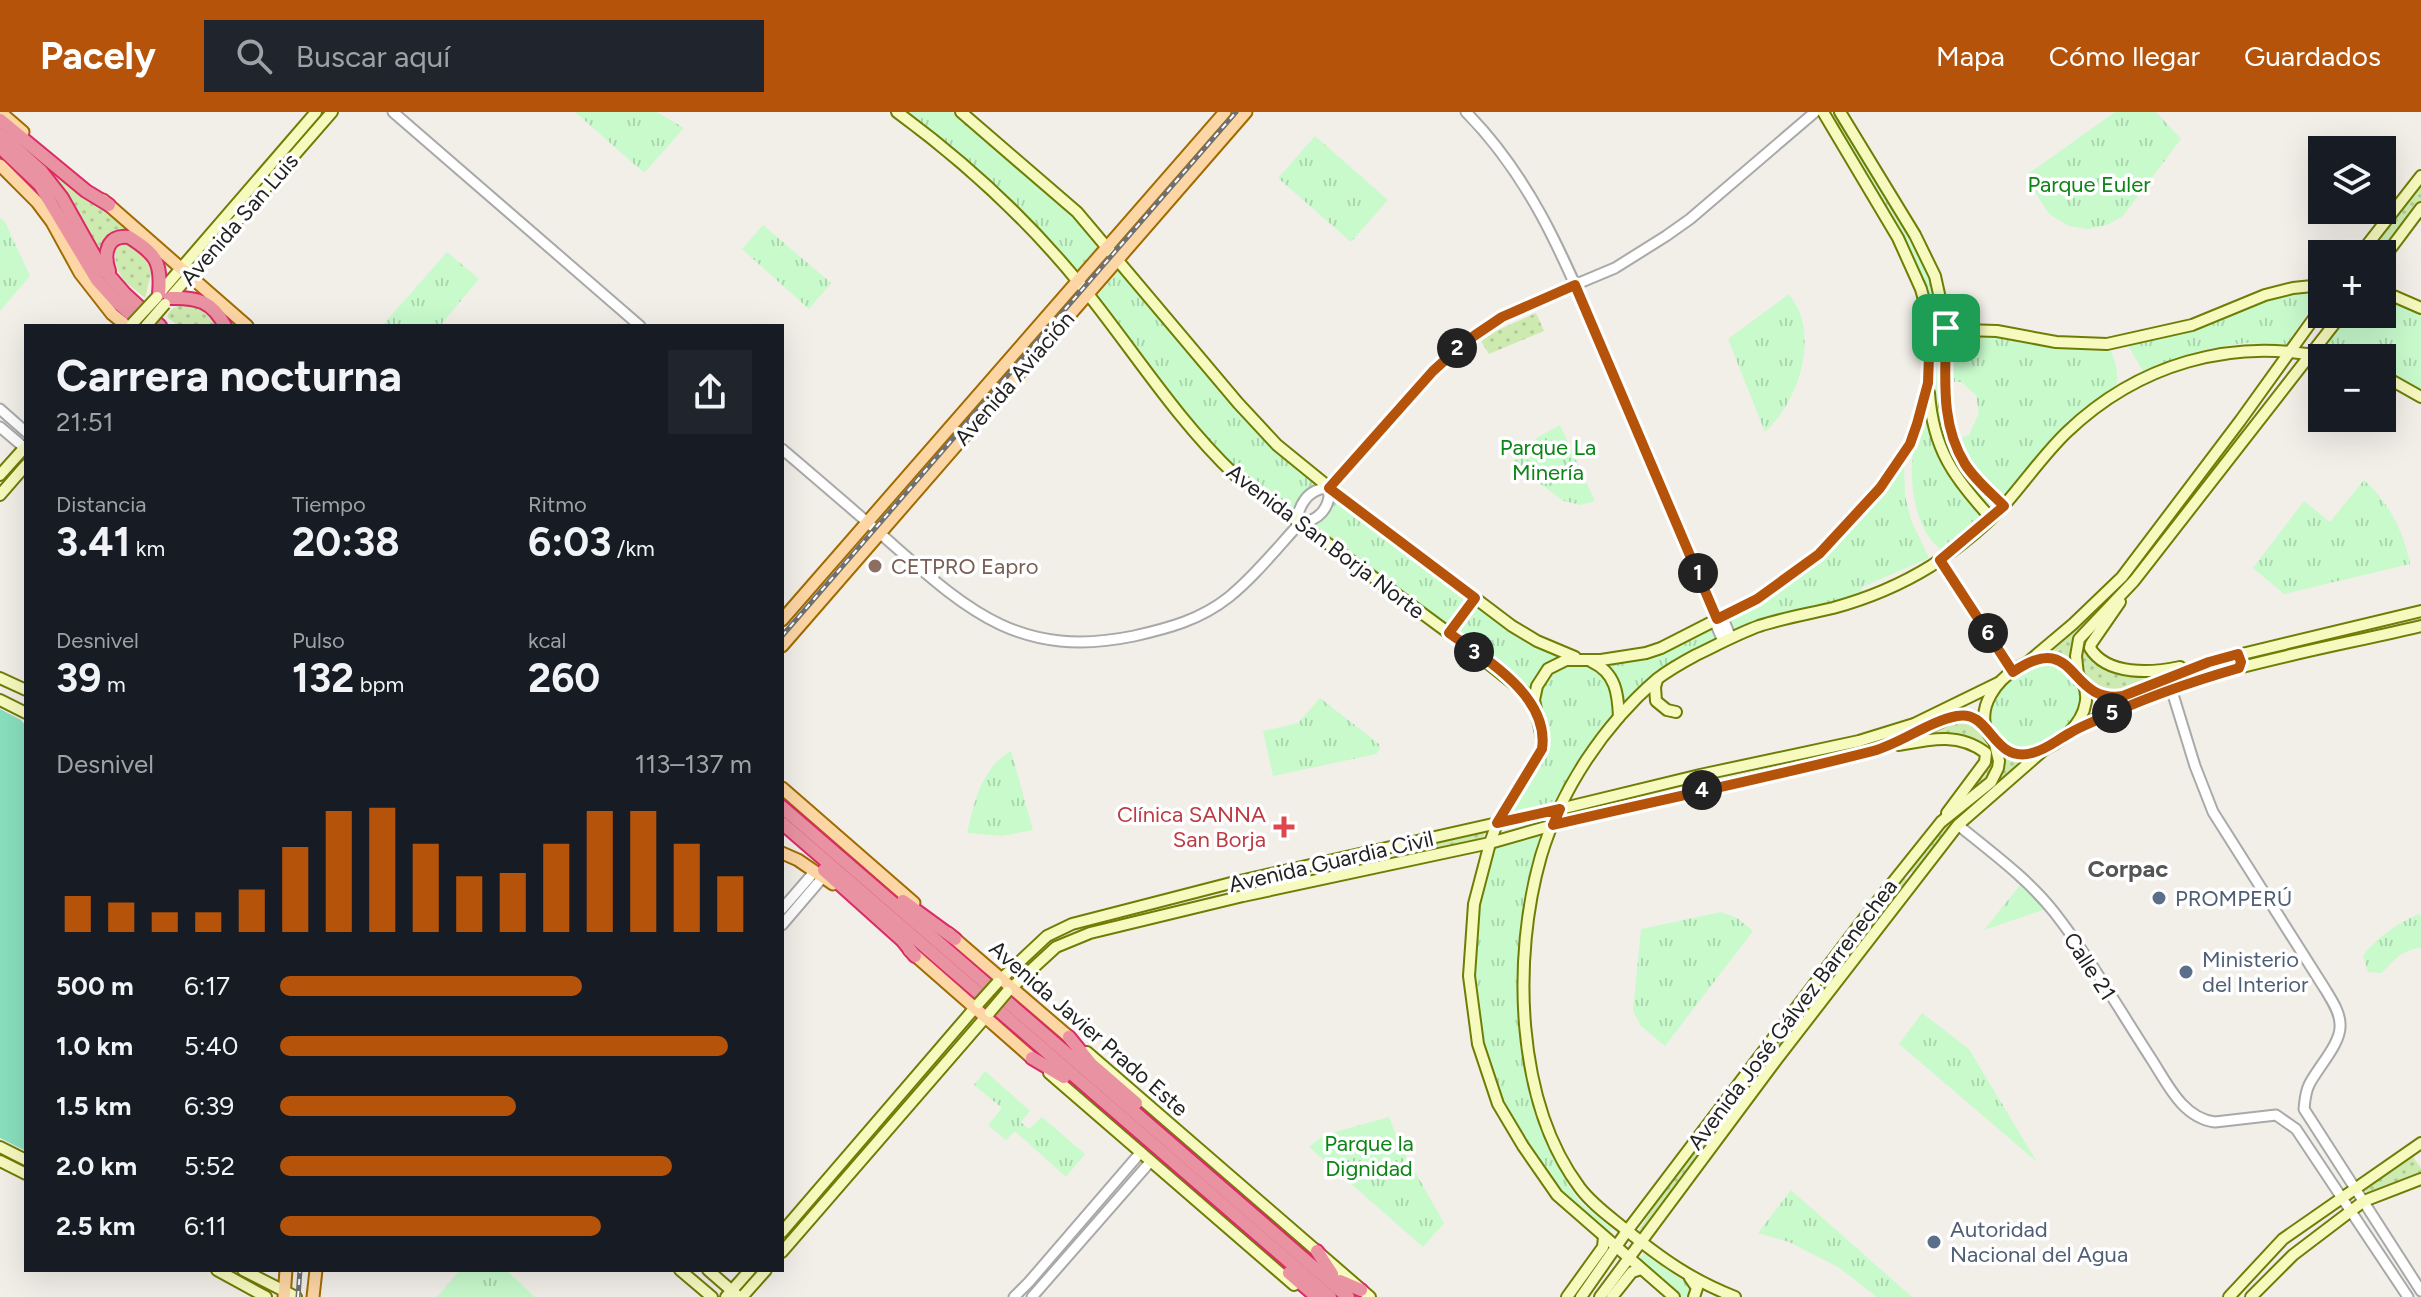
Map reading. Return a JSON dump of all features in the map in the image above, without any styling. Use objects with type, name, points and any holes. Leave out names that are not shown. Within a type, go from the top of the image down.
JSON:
[{"type":"highway","points":[[0,120],[86,191],[109,205]]},
{"type":"highway","points":[[0,134],[35,164],[62,198],[90,249],[111,278],[158,324]]},
{"type":"highway","points":[[0,147],[40,185],[97,280],[134,324]]},
{"type":"highway","points":[[0,156],[37,190],[62,221]]},
{"type":"highway","points":[[111,278],[106,261],[108,246],[118,238],[129,237],[156,259],[163,298],[200,299],[220,316],[224,324]]},
{"type":"highway","name":"Avenida Javier Prado Este","points":[[784,809],[1348,1297]]},
{"type":"highway","points":[[798,821],[840,848],[918,914],[955,939]]},
{"type":"highway","points":[[784,825],[808,854],[902,940],[915,956]]},
{"type":"highway","points":[[784,825],[1330,1297]]},
{"type":"highway","points":[[1069,1037],[1091,1064],[1179,1141],[1217,1184]]},
{"type":"highway","points":[[1032,1058],[1060,1074],[1149,1152],[1183,1172]]},
{"type":"highway","points":[[1255,1217],[1283,1233],[1336,1278],[1363,1295]]},
{"type":"highway","points":[[1238,1218],[1270,1255],[1317,1297]]},
{"type":"highway","points":[[1317,1251],[1336,1278]]},
{"type":"main road","points":[[0,112],[245,324]]},
{"type":"main road","name":"Avenida San Luis","points":[[186,272],[316,112]]},
{"type":"main road","name":"Avenida San Luis","points":[[138,324],[332,112]]},
{"type":"main road","name":"Avenida San Borja Norte","points":[[897,112],[993,191],[1045,242],[1210,451],[1235,475],[1524,692],[1536,713]]},
{"type":"main road","name":"Avenida San Borja Norte","points":[[961,112],[1077,212],[1277,445],[1329,488],[1523,634],[1584,659],[1601,660],[1646,653],[1757,599],[1819,554],[1880,488],[1910,444],[1928,383]]},
{"type":"main road","name":"Avenida Aviación","points":[[784,618],[1225,112]]},
{"type":"main road","name":"Avenida Aviación","points":[[784,644],[1246,112]]},
{"type":"main road","points":[[1823,112],[1898,238],[1921,289],[1930,329],[1928,383],[1932,420],[1940,448],[1960,483],[1991,518]]},
{"type":"main road","points":[[1840,112],[1924,251],[1935,276],[1946,328],[1945,405],[1955,445],[1976,479],[2004,506]]},
{"type":"main road","points":[[0,165],[37,202],[52,222],[80,273],[112,314],[132,324]]},
{"type":"main road","points":[[2371,240],[2421,176]]},
{"type":"main road","points":[[2396,241],[2421,208]]},
{"type":"main road","points":[[1930,329],[1997,331],[2056,342],[2107,344],[2192,325],[2265,295],[2308,286]]},
{"type":"main road","points":[[2396,297],[2421,308]]},
{"type":"main road","points":[[2134,581],[2079,639],[2076,656],[2087,695],[2086,710],[2080,721],[2042,752],[2020,755],[2007,751],[1990,735],[1985,708],[1987,698],[1998,683],[2073,624],[2122,577],[2308,327]]},
{"type":"main road","points":[[2319,344],[2331,328]]},
{"type":"main road","points":[[1735,1297],[1675,1268],[1641,1243],[1578,1186],[1558,1149],[1536,1092],[1523,1011],[1529,913],[1541,856],[1560,809],[1588,756],[1619,717],[1657,679],[1679,664],[1762,625],[1838,607],[1896,584],[1940,560],[2004,506],[2065,434],[2104,400],[2162,369],[2213,354],[2240,351],[2308,354]]},
{"type":"main road","points":[[2308,358],[2134,581],[2090,648],[2094,654],[2122,668],[2157,672],[2421,611]]},
{"type":"main road","points":[[2396,383],[2421,397]]},
{"type":"main road","points":[[0,475],[24,448]]},
{"type":"main road","points":[[0,495],[24,467]]},
{"type":"main road","points":[[1449,633],[1475,598]]},
{"type":"main road","points":[[2064,736],[2171,688],[2255,664],[2421,626]]},
{"type":"main road","points":[[2252,651],[2249,657],[2255,664]]},
{"type":"main road","points":[[2235,655],[2240,657],[2239,668]]},
{"type":"main road","points":[[1619,717],[1618,693],[1613,680],[1599,665],[1584,659],[1560,662],[1544,674],[1535,693],[1542,749],[1497,823],[1474,904],[1470,995],[1478,1044],[1498,1104],[1523,1146],[1557,1195],[1674,1297]]},
{"type":"main road","points":[[2028,662],[2053,659],[2069,666],[2090,690],[2103,696],[2123,696],[2209,662]]},
{"type":"main road","points":[[0,678],[24,689]]},
{"type":"main road","points":[[1657,679],[1656,701],[1667,710],[1676,712]]},
{"type":"main road","name":"Avenida Guardia Civil","points":[[784,1230],[998,981],[1033,947],[1061,929],[1231,883],[1859,741],[1914,724],[1998,683]]},
{"type":"main road","points":[[0,700],[24,712]]},
{"type":"main road","name":"Avenida Guardia Civil","points":[[784,1250],[1009,990],[1056,947],[1090,933],[1243,896],[1490,843],[1553,825],[1878,750],[1954,716],[1972,717],[1990,735]]},
{"type":"main road","name":"Avenida José Gálvez Barrenechea","points":[[1596,1275],[1902,870],[1941,822],[1974,797],[1996,775],[1999,755],[1990,735]]},
{"type":"main road","points":[[1878,750],[1933,738],[1953,738],[1986,753],[1985,762],[1941,822]]},
{"type":"main road","name":"Avenida José Gálvez Barrenechea","points":[[1600,1297],[1958,825],[2042,752]]},
{"type":"main road","name":"Avenida Javier Prado Este","points":[[784,790],[955,939],[998,981],[1069,1037],[1317,1251],[1363,1295]]},
{"type":"main road","points":[[784,854],[819,874],[988,1015],[1032,1058],[1309,1297]]},
{"type":"main road","points":[[1902,870],[1914,880]]},
{"type":"main road","points":[[1135,908],[1138,922]]},
{"type":"main road","points":[[1844,945],[1841,954],[1843,961],[1849,962],[1857,957]]},
{"type":"main road","points":[[1829,966],[1835,962],[1840,964],[1841,978]]},
{"type":"main road","points":[[2229,1297],[2283,1239],[2421,1143]]},
{"type":"main road","points":[[0,1147],[22,1158],[12,1167]]},
{"type":"main road","points":[[0,1161],[24,1173]]},
{"type":"main road","points":[[2251,1297],[2293,1255],[2364,1201],[2421,1179]]},
{"type":"main road","points":[[1603,1236],[1614,1232],[1614,1220]]},
{"type":"main road","points":[[1573,1295],[1603,1247],[1603,1236]]},
{"type":"main road","points":[[1573,1295],[1604,1269],[1610,1272],[1611,1281]]},
{"type":"main road","points":[[1612,1297],[1632,1272],[1641,1269]]},
{"type":"main road","points":[[221,1272],[266,1297]]},
{"type":"main road","points":[[247,1272],[288,1295]]},
{"type":"main road","points":[[286,1272],[288,1295]]},
{"type":"main road","points":[[313,1297],[316,1272]]},
{"type":"main road","points":[[682,1272],[712,1297]]},
{"type":"main road","points":[[710,1272],[735,1295]]},
{"type":"main road","points":[[735,1295],[749,1272]]},
{"type":"main road","points":[[735,1295],[764,1272]]},
{"type":"main road","points":[[1689,1275],[1697,1288],[1694,1297]]},
{"type":"street","points":[[393,112],[638,324]]},
{"type":"street","points":[[1466,112],[1481,127],[1524,186],[1550,229],[1717,619],[1724,621],[1727,639]]},
{"type":"street","points":[[1300,523],[1298,514],[1306,498],[1321,488],[1329,488],[1433,371],[1465,342],[1502,317],[1615,268],[1675,231],[1815,112]]},
{"type":"street","points":[[0,409],[24,430]]},
{"type":"street","points":[[0,427],[24,446]]},
{"type":"street","points":[[784,451],[956,599],[990,620],[1024,633],[1085,643],[1173,628],[1230,597],[1300,523],[1314,519],[1322,512],[1330,496],[1329,488]]},
{"type":"street","points":[[1940,560],[2013,672]]},
{"type":"street","points":[[2171,688],[2213,812],[2325,989],[2341,1026],[2331,1051],[2310,1081],[2304,1109],[2419,1287],[2406,1294],[2304,1138],[2315,1130]]},
{"type":"street","name":"Calle 21","points":[[1958,825],[2021,877],[2054,912],[2188,1111],[2206,1121],[2226,1122],[2276,1115],[2288,1121],[2304,1138]]},
{"type":"street","points":[[784,907],[819,874]]},
{"type":"street","points":[[784,922],[819,874]]},
{"type":"street","points":[[1014,1297],[1141,1152]]},
{"type":"street","points":[[1032,1297],[1151,1161]]},
{"type":"green space","points":[[575,112],[657,112],[684,128],[643,172]]},
{"type":"green space","points":[[903,112],[952,112],[1013,159],[1072,215],[1101,248],[1078,271],[957,152]]},
{"type":"green space","points":[[1837,112],[1901,216],[1925,263],[1942,318],[1932,318],[1930,306],[1829,116]]},
{"type":"green space","name":"Parque Euler","points":[[2115,112],[2156,112],[2181,139],[2123,216],[2107,225],[2088,229],[2069,226],[2049,214],[2025,176]]},
{"type":"green space","points":[[0,127],[127,228],[111,235],[98,254]]},
{"type":"green space","points":[[1315,136],[1388,200],[1351,242],[1278,178]]},
{"type":"green space","points":[[2421,183],[2421,202],[2392,240],[2378,240],[2390,224],[2396,224],[2396,216]]},
{"type":"green space","points":[[0,218],[5,222],[30,276],[0,311]]},
{"type":"green space","points":[[763,225],[831,283],[809,309],[742,249]]},
{"type":"green space","points":[[122,243],[140,252],[152,269],[145,298],[119,273],[115,250]]},
{"type":"green space","points":[[447,252],[479,279],[442,324],[384,324]]},
{"type":"green space","points":[[1120,268],[1319,485],[1295,513],[1224,460],[1150,369],[1097,296]]},
{"type":"green space","points":[[2308,290],[2308,312],[2285,346],[2246,343],[2206,349],[2144,373],[2129,347],[2151,337],[2287,292]]},
{"type":"green space","points":[[1789,294],[1800,313],[1804,331],[1803,363],[1785,408],[1765,432],[1728,339]]},
{"type":"green space","points":[[2396,302],[2421,315],[2421,392],[2396,377],[2396,344],[2323,344],[2335,328],[2396,328]]},
{"type":"green space","points":[[177,306],[198,306],[216,324],[176,324],[167,317]]},
{"type":"green space","points":[[1536,313],[1544,331],[1489,354],[1481,341]]},
{"type":"green space","points":[[1972,333],[2070,349],[2108,348],[2116,367],[2116,388],[2074,420],[2003,500],[1970,466],[1960,444],[1961,438],[1969,435],[1979,413],[1976,395],[1961,382],[1954,382],[1953,336]]},
{"type":"green space","points":[[1935,338],[1941,338],[1940,395],[1944,424],[1961,463],[1992,499],[1986,506],[1952,466],[1937,423],[1933,395]]},
{"type":"green space","points":[[1926,418],[1952,477],[1984,517],[1942,550],[1922,525],[1913,487],[1914,448],[1918,431]]},
{"type":"green space","name":"Parque La Minería","points":[[1560,425],[1595,501],[1581,505],[1564,501],[1511,463],[1538,437]]},
{"type":"green space","points":[[2237,431],[2244,431],[2130,582],[2077,637],[2071,657],[2044,654],[2077,625]]},
{"type":"green space","points":[[1904,464],[1905,496],[1911,520],[1929,558],[1862,587],[1862,593],[1731,631],[1728,621],[1780,588],[1847,534],[1886,490]]},
{"type":"green space","points":[[2364,480],[2394,518],[2410,564],[2284,594],[2253,568],[2304,501],[2330,522]]},
{"type":"green space","points":[[1333,497],[1468,599],[1444,626],[1309,525],[1324,514]]},
{"type":"green space","points":[[1477,606],[1537,645],[1560,656],[1540,672],[1530,694],[1456,633]]},
{"type":"green space","points":[[2109,612],[2090,654],[2147,675],[2149,680],[2114,695],[2094,688],[2080,669],[2082,643]]},
{"type":"green space","points":[[1713,626],[1718,638],[1691,653],[1622,707],[1604,664],[1657,656]]},
{"type":"green space","points":[[2045,663],[2062,669],[2076,682],[2083,698],[2078,717],[2057,738],[2037,747],[2018,748],[2006,744],[1992,727],[1991,704],[1996,694],[2013,677],[2023,670]]},
{"type":"green space","points":[[1567,664],[1585,664],[1602,673],[1612,689],[1614,707],[1610,719],[1561,799],[1508,814],[1546,750],[1539,701],[1541,688],[1551,673]]},
{"type":"green space","points":[[1320,698],[1379,744],[1380,749],[1376,754],[1273,776],[1263,731],[1298,723]]},
{"type":"green space","points":[[0,709],[24,724],[24,1150],[0,1138]]},
{"type":"green space","points":[[1969,720],[1991,745],[1994,768],[1983,785],[1955,807],[1988,754],[1927,733],[1950,721]]},
{"type":"green space","points":[[1011,751],[1033,830],[1002,836],[967,833],[976,798],[986,776]]},
{"type":"green space","points":[[2004,753],[2016,759],[2028,759],[1917,872],[1911,872],[1909,870],[1936,835],[1998,779],[2004,767]]},
{"type":"green space","points":[[1486,829],[1483,839],[1394,860],[1393,852]]},
{"type":"green space","points":[[1546,830],[1520,1001],[1524,1060],[1540,1113],[1568,1185],[1581,1203],[1612,1229],[1608,1233],[1556,1187],[1517,1130],[1503,1102],[1478,1030],[1473,986],[1476,921],[1492,845]]},
{"type":"green space","points":[[1902,877],[1907,883],[1856,955],[1847,959],[1845,952]]},
{"type":"green space","points":[[2021,884],[2046,909],[1984,930]]},
{"type":"green space","points":[[1721,912],[1737,918],[1753,931],[1665,1046],[1641,1026],[1633,1011],[1641,929]]},
{"type":"green space","points":[[2419,914],[2421,948],[2399,956],[2382,973],[2368,972],[2363,956],[2374,943]]},
{"type":"green space","points":[[1836,963],[1838,972],[1642,1234],[1638,1231],[1665,1190]]},
{"type":"green space","points":[[1922,1013],[1969,1049],[2037,1162],[1899,1044]]},
{"type":"green space","points":[[985,1071],[1030,1111],[1021,1122],[1029,1129],[1042,1117],[1085,1154],[1066,1177],[1015,1131],[1006,1140],[988,1125],[1002,1108],[974,1085]]},
{"type":"green space","name":"Parque la Dignidad","points":[[1389,1117],[1401,1147],[1444,1223],[1423,1247],[1309,1147],[1324,1135]]},
{"type":"green space","points":[[2413,1157],[2421,1168],[2421,1175],[2370,1195],[2365,1191],[2368,1185]]},
{"type":"green space","points":[[1791,1190],[1912,1297],[1877,1297],[1838,1267],[1789,1242],[1758,1233]]},
{"type":"green space","points":[[1644,1253],[1691,1284],[1689,1296],[1680,1297],[1639,1259]]},
{"type":"green space","points":[[458,1272],[508,1272],[535,1297],[437,1297]]},
{"type":"railway","points":[[784,634],[1236,112]]},
{"type":"railway","points":[[298,1297],[300,1272]]},
{"type":"place","name":"CETPRO Eapro","points":[[875,566]]},
{"type":"place","name":"Clínica SANNA San Borja","points":[[1284,827]]},
{"type":"place","name":"PROMPERÚ","points":[[2159,898]]},
{"type":"place","name":"Ministerio del Interior","points":[[2186,972]]},
{"type":"place","name":"Autoridad Nacional del Agua","points":[[1934,1242]]},
{"type":"district","name":"Corpac","points":[[2128,869]]},
{"type":"route","points":[[1575,285],[1717,619],[1757,599],[1819,554],[1880,488],[1910,444],[1917,424],[1928,383],[1930,329],[1946,328],[1945,405],[1955,445],[1976,479],[2004,506],[1940,560],[2013,672],[2028,662],[2053,659],[2069,666],[2090,690],[2109,697],[2123,696],[2159,680],[2238,654],[2241,662],[2239,668],[2151,696],[2029,754],[2007,751],[1972,717],[1954,716],[1878,750],[1553,825],[1560,809],[1497,823],[1542,749],[1542,734],[1532,703],[1509,679],[1449,633],[1475,598],[1329,488],[1433,371],[1485,327],[1522,307],[1575,285]]}]
